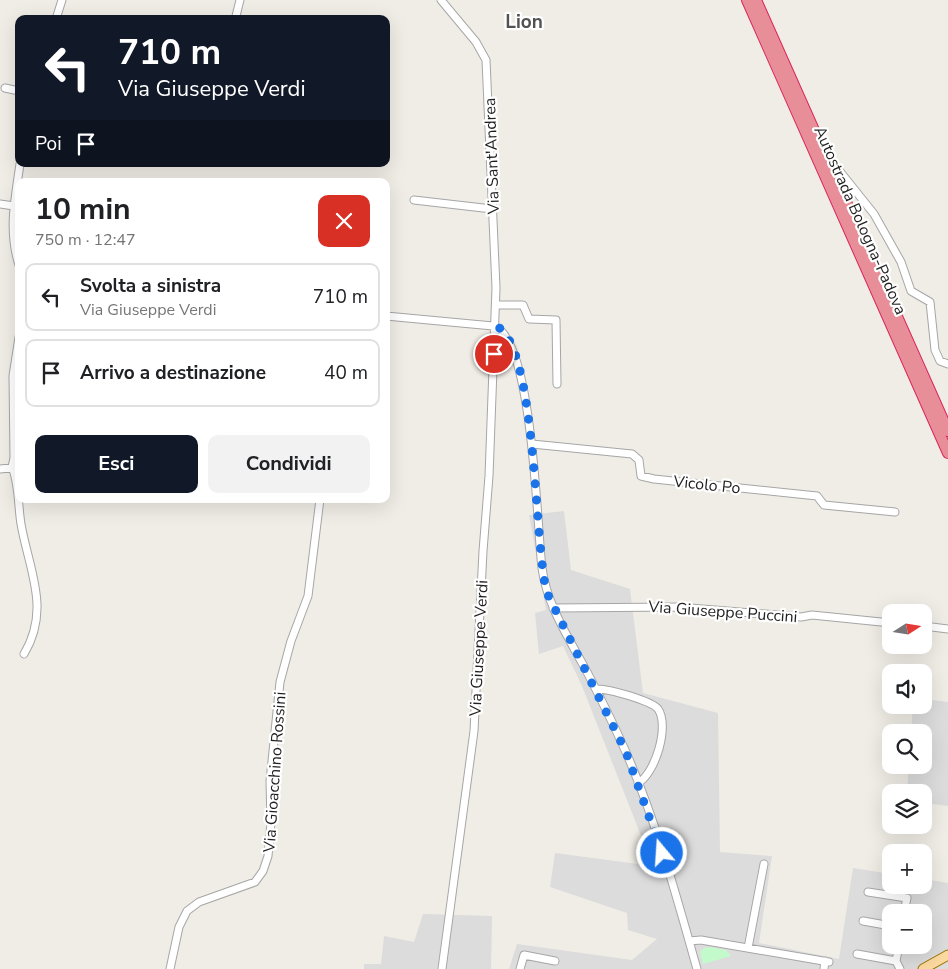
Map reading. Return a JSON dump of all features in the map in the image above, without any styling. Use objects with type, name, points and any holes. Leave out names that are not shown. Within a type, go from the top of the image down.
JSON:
[{"type":"highway","name":"Autostrada Bologna-Padova","points":[[747,0],[948,453]]},
{"type":"highway","name":"Autostrada Bologna-Padova","points":[[756,0],[948,431]]},
{"type":"main road","points":[[922,969],[948,955]]},
{"type":"street","points":[[57,15],[62,0]]},
{"type":"street","points":[[236,15],[240,0]]},
{"type":"street","name":"Via Sant'Andrea","points":[[441,0],[476,42],[486,60],[496,326]]},
{"type":"street","points":[[5,88],[15,90]]},
{"type":"street","points":[[824,151],[874,214],[901,262],[911,292],[930,302],[935,350],[940,360],[948,364]]},
{"type":"street","points":[[15,199],[12,240],[15,251]]},
{"type":"street","points":[[414,200],[492,209]]},
{"type":"street","points":[[0,204],[14,206]]},
{"type":"street","points":[[496,305],[523,305],[530,319],[556,320],[556,384]]},
{"type":"street","points":[[390,316],[496,326],[506,335],[519,367],[532,444],[545,585],[553,608],[596,689],[638,783],[657,835],[697,969]]},
{"type":"street","name":"Via Giuseppe Verdi","points":[[442,969],[474,731],[496,326]]},
{"type":"street","points":[[0,469],[15,467],[13,376],[15,363]]},
{"type":"street","name":"Vicolo Po","points":[[532,444],[632,454],[639,460],[641,476],[654,479],[816,496],[824,504],[895,512]]},
{"type":"street","points":[[19,503],[23,533],[38,604],[36,631],[24,654]]},
{"type":"street","name":"Via Gioacchino Rossini","points":[[170,969],[179,927],[187,912],[199,902],[254,882],[263,871],[268,856],[271,823],[270,781],[280,682],[291,641],[308,596],[320,503]]},
{"type":"street","name":"Via Giuseppe Puccini","points":[[553,608],[588,606],[712,608],[801,618],[812,615],[882,622]]},
{"type":"street","points":[[932,627],[948,629]]},
{"type":"street","points":[[596,689],[646,702],[657,708],[662,715],[662,728],[655,763],[647,777],[638,783]]},
{"type":"street","points":[[748,948],[764,864]]},
{"type":"street","points":[[868,892],[907,898],[906,904]]},
{"type":"street","points":[[863,921],[882,924]]},
{"type":"street","points":[[690,941],[701,940],[826,964]]},
{"type":"street","points":[[857,954],[896,962]]},
{"type":"street","points":[[897,954],[896,962],[900,969]]},
{"type":"street","points":[[520,969],[524,955],[555,960]]},
{"type":"shaded area","points":[[564,511],[571,570],[630,589],[643,693],[718,713],[720,852],[772,856],[759,943],[839,959],[853,868],[882,873],[882,894],[932,894],[932,880],[948,883],[948,969],[509,969],[517,944],[632,960],[657,939],[628,930],[627,913],[550,887],[555,853],[653,866],[582,686],[563,646],[539,654],[535,613],[546,610],[529,515]]},
{"type":"shaded area","points":[[932,700],[948,702],[948,806],[932,804],[932,784],[908,784],[908,774],[932,774],[932,724],[912,724],[912,714],[932,714]]},
{"type":"shaded area","points":[[423,914],[492,916],[491,969],[364,969],[364,964],[381,964],[384,936],[414,942]]},
{"type":"green space","points":[[710,947],[726,950],[731,956],[703,964],[700,952],[704,948]]},
{"type":"district","name":"Lion","points":[[524,21]]},
{"type":"route","points":[[494,354],[496,326],[503,330],[511,345],[523,383],[532,444],[542,568],[547,593],[626,752],[648,808],[662,853]]}]
